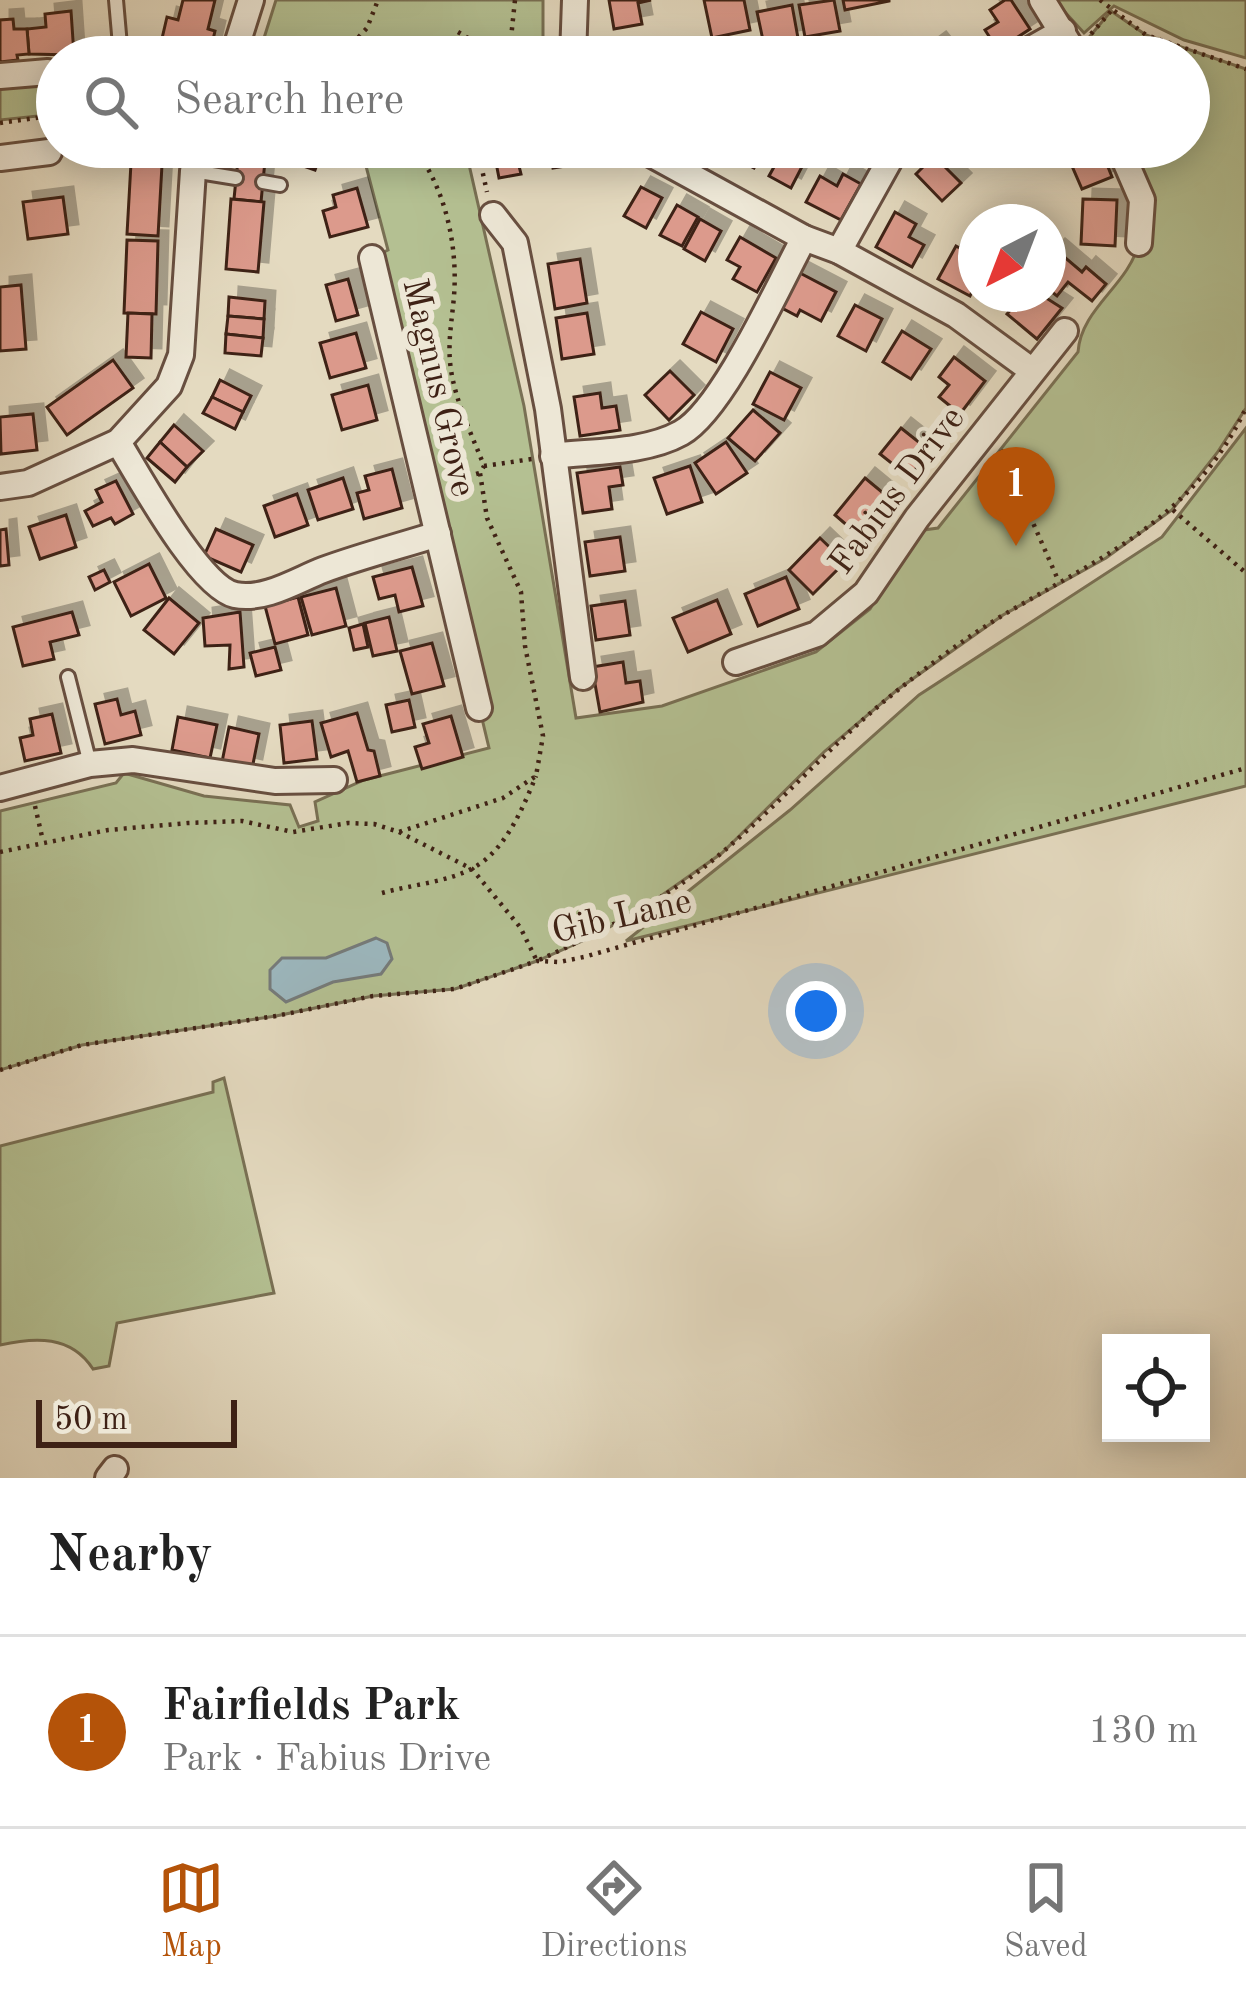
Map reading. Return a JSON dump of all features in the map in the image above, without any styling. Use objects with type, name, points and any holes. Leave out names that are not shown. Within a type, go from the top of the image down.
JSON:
[{"type":"street","points":[[240,36],[251,0]]},
{"type":"street","points":[[574,36],[575,0]]},
{"type":"street","points":[[1042,0],[1066,36]]},
{"type":"street","points":[[1054,36],[1063,31]]},
{"type":"street","points":[[0,76],[36,73]]},
{"type":"street","points":[[0,158],[36,154]]},
{"type":"street","points":[[0,488],[28,483],[118,442],[169,386],[182,355],[196,168]]},
{"type":"street","points":[[676,168],[956,315],[1031,370]]},
{"type":"street","points":[[839,250],[885,168]]},
{"type":"street","points":[[1128,168],[1142,200],[1139,243]]},
{"type":"street","points":[[493,215],[514,243],[554,456],[583,676]]},
{"type":"street","points":[[554,456],[646,445],[683,433],[715,401],[804,238]]},
{"type":"street","name":"Magnus Grove","points":[[372,258],[479,708]]},
{"type":"street","name":"Fabius Drive","points":[[736,662],[817,634],[866,593],[917,518],[1065,331]]},
{"type":"street","name":"Magnus Grove","points":[[118,442],[192,559],[233,595],[265,594],[322,570],[438,534]]},
{"type":"street","points":[[0,788],[90,764],[133,760],[275,781],[334,780]]},
{"type":"lane","points":[[116,0],[119,36]]},
{"type":"lane","points":[[215,168],[236,178]]},
{"type":"lane","points":[[263,182],[280,185]]},
{"type":"lane","points":[[68,677],[90,764]]},
{"type":"path","points":[[360,36],[378,0]]},
{"type":"path","points":[[511,36],[515,0]]},
{"type":"path","points":[[1100,0],[1149,36]]},
{"type":"path","points":[[458,32],[465,36]]},
{"type":"path","points":[[1210,57],[1246,69]]},
{"type":"path","points":[[0,123],[36,118]]},
{"type":"path","points":[[429,168],[432,172]]},
{"type":"path","points":[[431,168],[453,252],[450,368],[484,466]]},
{"type":"path","points":[[482,168],[493,215]]},
{"type":"path","points":[[0,852],[109,830],[242,821],[293,832],[374,824],[472,869],[520,927],[537,961],[617,922],[722,853],[825,752],[897,691],[1003,615],[1106,558],[1172,510],[1246,408]]},
{"type":"path","points":[[990,425],[1060,582]]},
{"type":"path","points":[[484,466],[554,456]]},
{"type":"path","points":[[382,893],[472,869],[492,853],[523,811],[536,776],[543,736],[520,592],[487,518],[480,473],[484,466]]},
{"type":"path","points":[[1172,510],[1246,573]]},
{"type":"path","name":"Gib Lane","points":[[0,1070],[82,1045],[373,996],[455,989],[537,961],[584,957],[1246,768]]},
{"type":"path","points":[[399,832],[503,798],[536,776]]},
{"type":"path","points":[[30,780],[43,842]]},
{"type":"green space","points":[[276,0],[543,0],[543,36],[265,36]]},
{"type":"green space","points":[[1054,0],[1246,0],[1246,58],[1210,48],[1210,36],[1176,36],[1114,6],[1084,33]]},
{"type":"green space","points":[[1111,11],[1149,36],[1090,36]]},
{"type":"green space","points":[[1210,57],[1246,69],[1246,408],[1217,453],[1172,510],[1106,558],[1003,615],[897,690],[825,751],[722,853],[598,934],[455,989],[373,996],[276,1016],[82,1045],[0,1070],[0,811],[116,783],[124,773],[204,796],[290,805],[299,827],[318,821],[315,802],[364,780],[489,748],[372,258],[388,250],[367,168],[470,168],[524,406],[576,718],[662,706],[816,652],[870,609],[917,531],[938,528],[1078,352],[1087,322],[1125,272],[1139,243],[1123,168],[1210,168]]},
{"type":"green space","points":[[36,80],[36,116],[0,120],[0,86]]},
{"type":"green space","points":[[1246,428],[1246,786],[626,941],[790,810],[919,695],[1162,537]]},
{"type":"green space","points":[[224,1078],[274,1293],[117,1323],[109,1366],[93,1369],[74,1350],[51,1341],[0,1345],[0,1146],[213,1092],[213,1082]]},
{"type":"water","points":[[376,938],[387,943],[392,959],[381,974],[333,982],[286,1002],[270,989],[270,970],[282,958],[326,958]]},
{"type":"building","points":[[183,0],[215,0],[208,29],[215,31],[214,36],[163,36],[167,17],[178,20]]},
{"type":"building","points":[[609,0],[651,0],[638,3],[642,24],[614,29]]},
{"type":"building","points":[[704,0],[744,0],[750,30],[712,36]]},
{"type":"building","points":[[834,0],[840,31],[805,36],[799,5]]},
{"type":"building","points":[[843,0],[889,0],[889,1],[845,10]]},
{"type":"building","points":[[1011,0],[1030,29],[1019,36],[989,36],[985,30],[998,22],[990,10]]},
{"type":"building","points":[[792,5],[798,36],[762,36],[757,12]]},
{"type":"building","points":[[71,11],[73,36],[36,36],[36,54],[29,54],[27,29],[46,27],[45,14]]},
{"type":"building","points":[[13,19],[14,29],[27,29],[29,54],[0,62],[0,20]]},
{"type":"building","points":[[131,168],[162,168],[158,236],[127,234]]},
{"type":"building","points":[[237,168],[264,168],[261,202],[234,199]]},
{"type":"building","points":[[497,168],[520,168],[521,174],[499,178]]},
{"type":"building","points":[[773,168],[801,168],[791,188],[769,176]]},
{"type":"building","points":[[922,168],[946,168],[961,183],[942,201],[916,174]]},
{"type":"building","points":[[1073,168],[1108,168],[1112,177],[1082,189]]},
{"type":"building","points":[[843,174],[861,184],[841,220],[806,202],[820,176],[837,186]]},
{"type":"building","points":[[641,187],[662,198],[646,228],[624,216]]},
{"type":"building","points":[[357,188],[368,227],[330,237],[323,211],[336,207],[333,195]]},
{"type":"building","points":[[63,197],[68,234],[28,239],[23,202]]},
{"type":"building","points":[[231,199],[264,202],[258,272],[226,269]]},
{"type":"building","points":[[1083,199],[1117,200],[1115,246],[1081,244]]},
{"type":"building","points":[[677,205],[698,217],[682,246],[660,235]]},
{"type":"building","points":[[895,212],[916,224],[909,237],[924,245],[912,267],[876,247]]},
{"type":"building","points":[[700,219],[721,231],[705,261],[684,249]]},
{"type":"building","points":[[740,237],[776,258],[757,292],[733,279],[740,267],[727,260]]},
{"type":"building","points":[[127,240],[158,241],[156,314],[124,313]]},
{"type":"building","points":[[956,246],[958,247],[958,290],[938,279]]},
{"type":"building","points":[[1066,258],[1106,284],[1092,301],[1068,282]]},
{"type":"building","points":[[580,259],[587,303],[555,309],[548,264]]},
{"type":"building","points":[[798,272],[836,292],[821,321],[800,310],[797,316],[780,307]]},
{"type":"building","points":[[348,279],[358,315],[336,321],[326,285]]},
{"type":"building","points":[[21,285],[26,349],[0,351],[0,287]]},
{"type":"building","points":[[229,297],[265,301],[264,319],[228,316]]},
{"type":"building","points":[[855,305],[882,319],[866,351],[838,336]]},
{"type":"building","points":[[701,312],[733,329],[716,362],[683,344]]},
{"type":"building","points":[[1009,312],[1059,312],[1037,339]]},
{"type":"building","points":[[128,313],[152,314],[151,358],[126,357]]},
{"type":"building","points":[[587,313],[594,354],[562,359],[556,318]]},
{"type":"building","points":[[228,316],[264,319],[263,338],[226,334]]},
{"type":"building","points":[[902,331],[931,349],[911,379],[883,362]]},
{"type":"building","points":[[356,333],[366,368],[330,378],[320,343]]},
{"type":"building","points":[[226,334],[263,338],[261,356],[225,353]]},
{"type":"building","points":[[954,357],[985,381],[960,414],[939,397],[949,385],[939,377]]},
{"type":"building","points":[[113,360],[133,388],[67,435],[47,407]]},
{"type":"building","points":[[670,371],[694,395],[669,420],[645,395]]},
{"type":"building","points":[[770,372],[801,388],[784,420],[753,404]]},
{"type":"building","points":[[220,380],[251,396],[243,412],[212,397]]},
{"type":"building","points":[[368,385],[377,420],[342,430],[332,395]]},
{"type":"building","points":[[600,393],[602,408],[616,406],[620,430],[580,436],[574,397]]},
{"type":"building","points":[[212,397],[243,412],[235,429],[203,413]]},
{"type":"building","points":[[753,410],[780,433],[755,461],[728,438]]},
{"type":"building","points":[[33,414],[37,450],[1,454],[0,417]]},
{"type":"building","points":[[174,425],[203,451],[187,467],[160,442]]},
{"type":"building","points":[[901,428],[930,451],[909,477],[880,454]]},
{"type":"building","points":[[160,442],[187,467],[175,482],[147,458]]},
{"type":"building","points":[[726,442],[747,473],[716,494],[695,463]]},
{"type":"building","points":[[690,466],[702,502],[667,514],[654,478]]},
{"type":"building","points":[[620,467],[623,485],[609,487],[612,509],[583,513],[577,473]]},
{"type":"building","points":[[392,469],[402,508],[364,519],[357,493],[369,490],[365,476]]},
{"type":"building","points":[[343,478],[353,509],[318,520],[308,490]]},
{"type":"building","points":[[865,478],[894,502],[863,539],[835,515]]},
{"type":"building","points":[[116,481],[133,514],[115,524],[111,518],[93,526],[85,511],[102,502],[96,490]]},
{"type":"building","points":[[297,494],[308,525],[275,537],[264,506]]},
{"type":"building","points":[[66,515],[76,547],[40,559],[29,527]]},
{"type":"building","points":[[6,529],[9,565],[0,566],[0,530]]},
{"type":"building","points":[[216,529],[253,545],[241,572],[204,556]]},
{"type":"building","points":[[620,537],[625,571],[590,576],[585,542]]},
{"type":"building","points":[[820,538],[845,562],[813,594],[789,570]]},
{"type":"building","points":[[149,564],[166,598],[131,616],[114,582]]},
{"type":"building","points":[[412,567],[423,606],[399,612],[395,595],[379,599],[373,577]]},
{"type":"building","points":[[104,570],[110,582],[95,590],[89,577]]},
{"type":"building","points":[[786,577],[799,609],[758,626],[745,594]]},
{"type":"building","points":[[336,588],[346,626],[312,635],[301,597]]},
{"type":"building","points":[[298,597],[308,635],[275,644],[265,606]]},
{"type":"building","points":[[169,598],[199,623],[174,654],[144,630]]},
{"type":"building","points":[[717,600],[731,634],[688,652],[673,618]]},
{"type":"building","points":[[625,601],[630,635],[596,640],[591,606]]},
{"type":"building","points":[[72,612],[79,635],[50,642],[54,659],[23,666],[13,627]]},
{"type":"building","points":[[240,612],[244,667],[229,669],[230,645],[205,646],[203,618]]},
{"type":"building","points":[[389,617],[397,651],[373,656],[365,623]]},
{"type":"building","points":[[363,624],[368,647],[354,650],[349,628]]},
{"type":"building","points":[[432,643],[444,686],[412,694],[400,651]]},
{"type":"building","points":[[275,647],[281,670],[256,676],[250,653]]},
{"type":"building","points":[[623,662],[626,683],[640,681],[643,702],[600,712],[592,667]]},
{"type":"building","points":[[117,699],[121,715],[135,711],[141,735],[105,744],[95,704]]},
{"type":"building","points":[[409,700],[415,727],[392,732],[386,705]]},
{"type":"building","points":[[357,713],[380,776],[357,782],[348,751],[331,757],[321,723]]},
{"type":"building","points":[[52,714],[61,753],[25,761],[20,738],[33,735],[30,719]]},
{"type":"building","points":[[451,716],[463,757],[422,769],[415,747],[429,743],[423,724]]},
{"type":"building","points":[[178,717],[217,725],[210,758],[172,750]]},
{"type":"building","points":[[312,721],[317,759],[284,763],[280,725]]},
{"type":"building","points":[[229,727],[259,734],[252,769],[222,762]]},
{"type":"place","name":"Fairfields Park","points":[[1016,546]]}]
